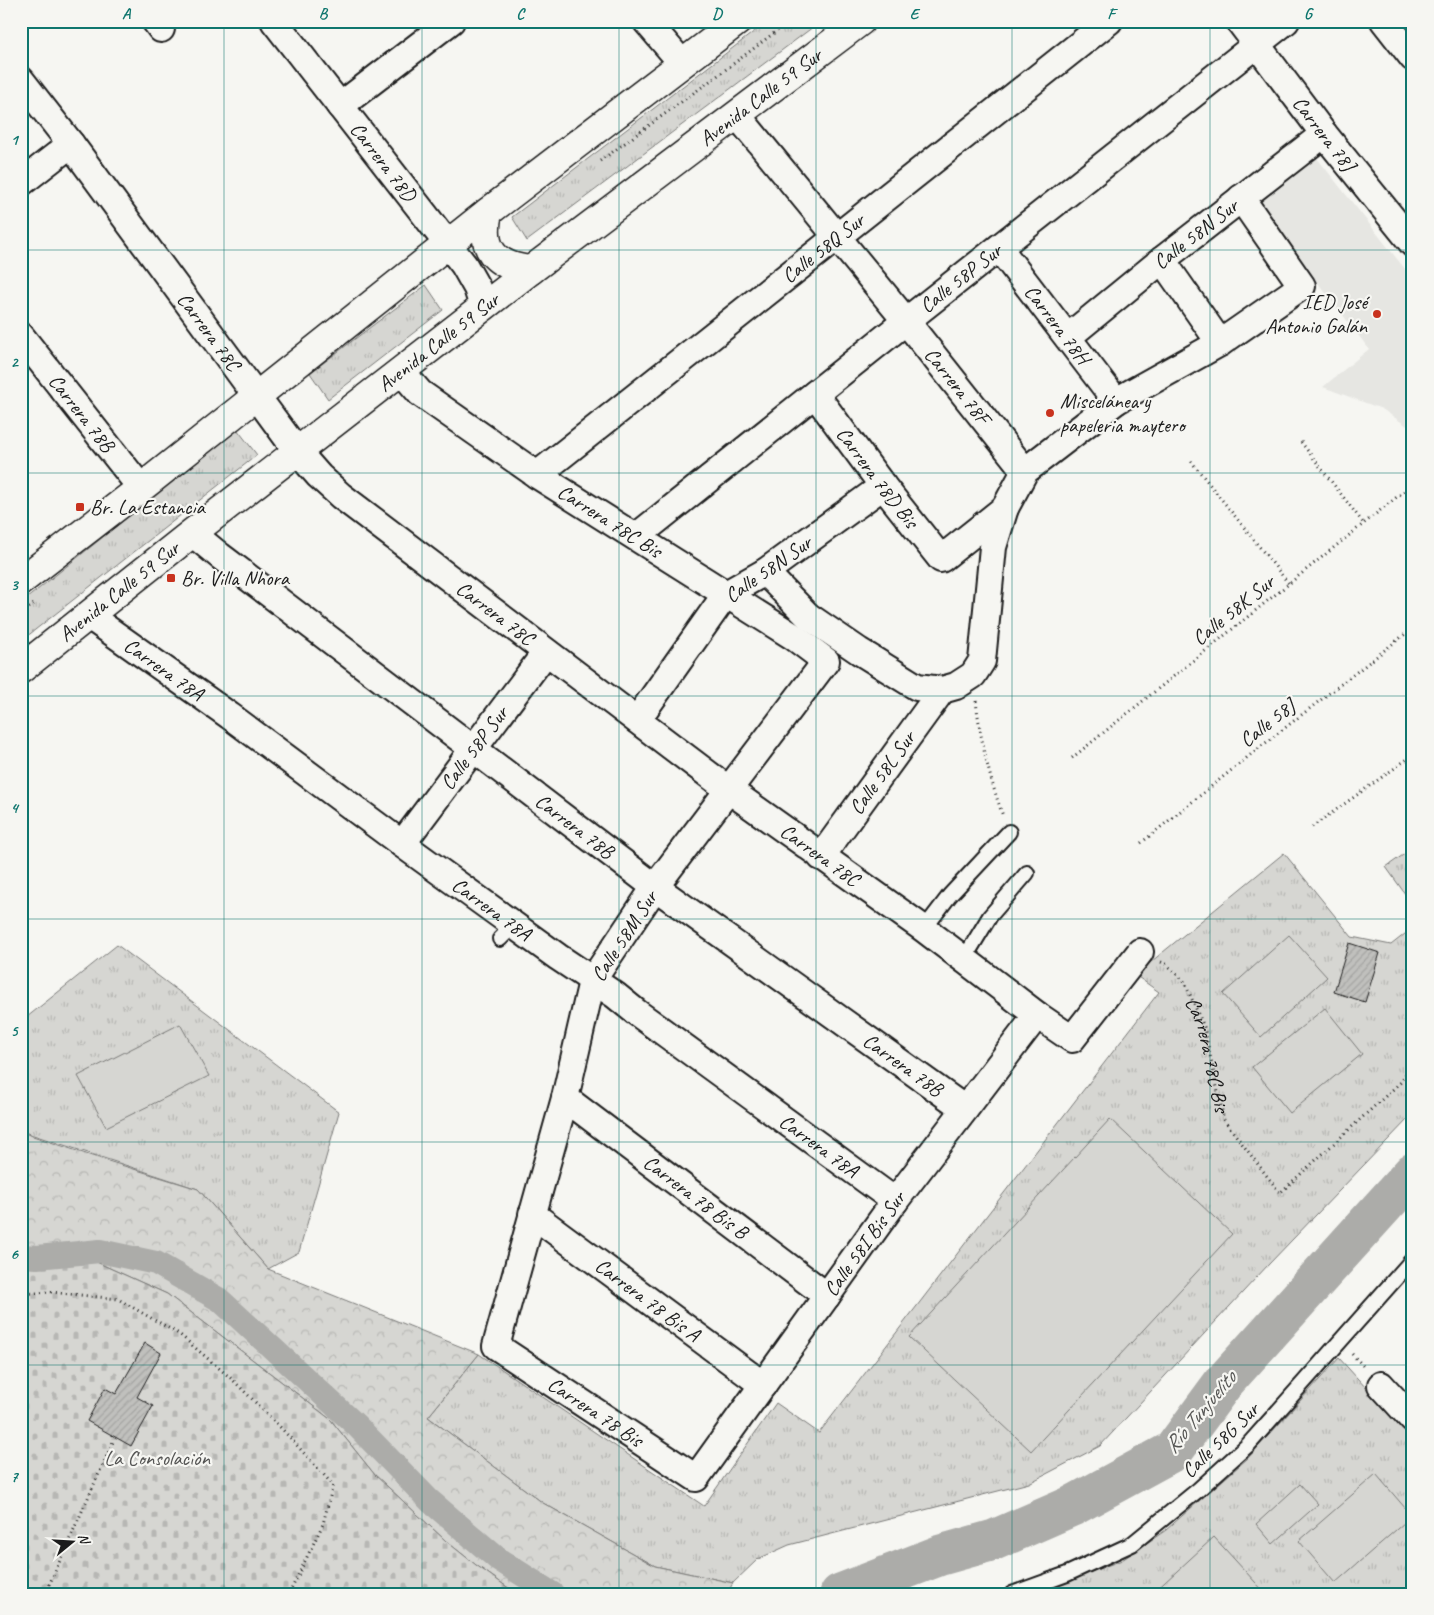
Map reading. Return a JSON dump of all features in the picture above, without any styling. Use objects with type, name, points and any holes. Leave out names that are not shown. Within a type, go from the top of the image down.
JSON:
[{"type":"main road","points":[[21,581],[488,212],[738,21]]},
{"type":"main road","name":"Avenida Calle 59 Sur","points":[[21,669],[482,307],[861,21]]},
{"type":"main road","points":[[488,212],[484,229],[488,246],[499,260],[514,268],[531,270]]},
{"type":"street","name":"Carrera 78D","points":[[274,21],[464,265],[477,288],[482,307]]},
{"type":"street","points":[[340,106],[451,21]]},
{"type":"street","points":[[646,21],[682,63]]},
{"type":"street","name":"Calle 58Q Sur","points":[[537,475],[1108,21]]},
{"type":"street","name":"Carrera 78J","points":[[1239,21],[1324,134],[1412,242]]},
{"type":"street","name":"Calle 58P Sur","points":[[636,537],[1286,21]]},
{"type":"street","points":[[1384,21],[1413,58]]},
{"type":"street","name":"Carrera 78C","points":[[21,80],[71,144],[297,451],[319,476],[341,496],[729,790],[924,929],[1037,1015],[1072,1039],[1140,952]]},
{"type":"street","name":"Carrera 78F","points":[[737,115],[906,321],[1025,471]]},
{"type":"street","name":"Calle 58N Sur","points":[[1068,337],[1162,260],[1324,134]]},
{"type":"street","points":[[21,183],[71,144]]},
{"type":"street","points":[[765,572],[801,626],[859,651],[917,687],[942,690],[956,686],[973,675],[982,661],[993,546],[1005,508],[1025,471],[1116,401],[1220,342],[1302,286],[1241,198]]},
{"type":"street","name":"Carrera 78H","points":[[999,248],[1116,401]]},
{"type":"street","points":[[1162,260],[1220,342]]},
{"type":"street","name":"Carrera 78B","points":[[21,336],[141,488]]},
{"type":"street","name":"Carrera 78C Bis","points":[[400,371],[420,393],[537,475],[726,594],[801,626],[826,661]]},
{"type":"street","name":"Carrera 78D Bis","points":[[815,394],[883,486],[941,559],[1005,508]]},
{"type":"street","name":"Calle 58N Sur","points":[[637,720],[726,594],[765,572],[883,486]]},
{"type":"street","name":"Carrera 78B","points":[[192,533],[655,887],[965,1109]]},
{"type":"street","name":"Carrera 78A","points":[[89,616],[226,722],[402,844],[507,932],[615,995],[895,1201]]},
{"type":"street","name":"Calle 58P Sur","points":[[402,844],[546,652]]},
{"type":"street","name":"Calle 58M Sur","points":[[496,1346],[565,1098],[592,981],[655,887],[826,661]]},
{"type":"street","name":"Calle 58L Sur","points":[[821,857],[942,690]]},
{"type":"street","name":"Calle 58I Bis Sur","points":[[696,1478],[895,1201],[1037,1015]]},
{"type":"street","name":"Carrera 78 Bis B","points":[[565,1098],[827,1296]]},
{"type":"street","name":"Carrera 78 Bis A","points":[[532,1214],[763,1385]]},
{"type":"street","name":"Carrera 78 Bis","points":[[496,1346],[696,1478]]},
{"type":"street","points":[[1381,1384],[1413,1420]]},
{"type":"lane","points":[[924,929],[950,895],[1009,832]]},
{"type":"lane","points":[[964,959],[990,916],[1027,872]]},
{"type":"lane","name":"Calle 58G Sur","points":[[1012,1594],[1067,1574],[1132,1544],[1198,1490],[1248,1445],[1413,1259]]},
{"type":"path","points":[[594,166],[790,21]]},
{"type":"path","points":[[1301,442],[1364,524]]},
{"type":"path","points":[[1191,461],[1289,584]]},
{"type":"path","name":"Calle 58K Sur","points":[[1072,758],[1413,484]]},
{"type":"path","name":"Calle 58J","points":[[1141,843],[1413,628]]},
{"type":"path","points":[[973,675],[981,742],[994,790],[1009,832]]},
{"type":"path","points":[[1312,828],[1413,755]]},
{"type":"path","name":"Carrera 78C Bis","points":[[1140,952],[1166,964],[1184,981],[1204,1028],[1224,1120],[1280,1193],[1402,1081],[1413,1059]]},
{"type":"path","points":[[21,1294],[51,1292],[118,1299],[178,1334],[233,1380],[283,1430],[320,1471],[332,1485],[323,1524],[289,1594]]},
{"type":"path","points":[[1340,1341],[1381,1384]]},
{"type":"path","points":[[45,1594],[113,1442]]},
{"type":"shaded area","name":"IED José Antonio Galán","points":[[1317,158],[1413,279],[1413,430],[1382,409],[1323,387],[1369,349],[1257,204]]},
{"type":"green space","points":[[768,21],[821,21],[527,241],[512,217]]},
{"type":"green space","points":[[426,285],[443,310],[328,399],[310,373]]},
{"type":"green space","points":[[237,429],[257,455],[21,641],[21,603]]},
{"type":"green space","points":[[1413,848],[1413,905],[1386,867]]},
{"type":"green space","points":[[1284,853],[1352,937],[1391,945],[1410,930],[1413,914],[1413,1112],[1100,1446],[1029,1483],[789,1545],[758,1559],[733,1583],[655,1566],[543,1503],[428,1417],[479,1354],[704,1506],[776,1403],[819,1433],[1159,992],[1135,975]]},
{"type":"green space","points":[[1289,935],[1327,977],[1261,1037],[1223,994]]},
{"type":"green space","points":[[117,945],[339,1112],[299,1252],[268,1269],[198,1189],[21,1131],[21,1012],[27,1017]]},
{"type":"green space","points":[[1325,1008],[1362,1054],[1290,1113],[1252,1067]]},
{"type":"green space","points":[[180,1024],[209,1076],[106,1127],[78,1076]]},
{"type":"green space","points":[[1110,1119],[1232,1234],[1031,1451],[909,1337]]},
{"type":"green space","points":[[21,1132],[198,1189],[268,1269],[479,1354],[428,1417],[543,1503],[655,1566],[733,1583],[727,1594],[517,1594],[446,1541],[375,1475],[330,1419],[167,1294],[94,1261],[21,1265]]},
{"type":"green space","name":"La Consolación","points":[[94,1261],[167,1294],[330,1419],[375,1475],[446,1541],[517,1594],[21,1594],[21,1265]]},
{"type":"green space","points":[[1339,1358],[1413,1440],[1413,1594],[1033,1594],[1122,1560],[1166,1530],[1248,1458]]},
{"type":"green space","points":[[1376,1474],[1412,1516],[1335,1583],[1299,1541]]},
{"type":"green space","points":[[1300,1484],[1318,1504],[1273,1544],[1256,1524]]},
{"type":"green space","points":[[1214,1537],[1266,1594],[1152,1594]]},
{"type":"building","points":[[1349,943],[1380,953],[1365,1002],[1334,992]]},
{"type":"building","points":[[145,1343],[161,1353],[137,1397],[153,1406],[131,1446],[87,1421],[105,1388],[116,1394]]},
{"type":"waterway","name":"Río Tunjuelito","points":[[840,1594],[941,1555],[994,1540],[1072,1506],[1173,1451],[1224,1382],[1413,1173]]},
{"type":"waterway","points":[[21,1256],[37,1257],[100,1251],[156,1263],[220,1300],[356,1425],[430,1501],[498,1559],[553,1594]]},
{"type":"place","name":"IED José Antonio Galán","points":[[1377,314]]},
{"type":"place","name":"Miscelánea y papeleria maytero","points":[[1050,413]]},
{"type":"place","name":"Br. La Estancia","points":[[80,507]]},
{"type":"place","name":"Br. Villa Nhora","points":[[171,578]]}]
